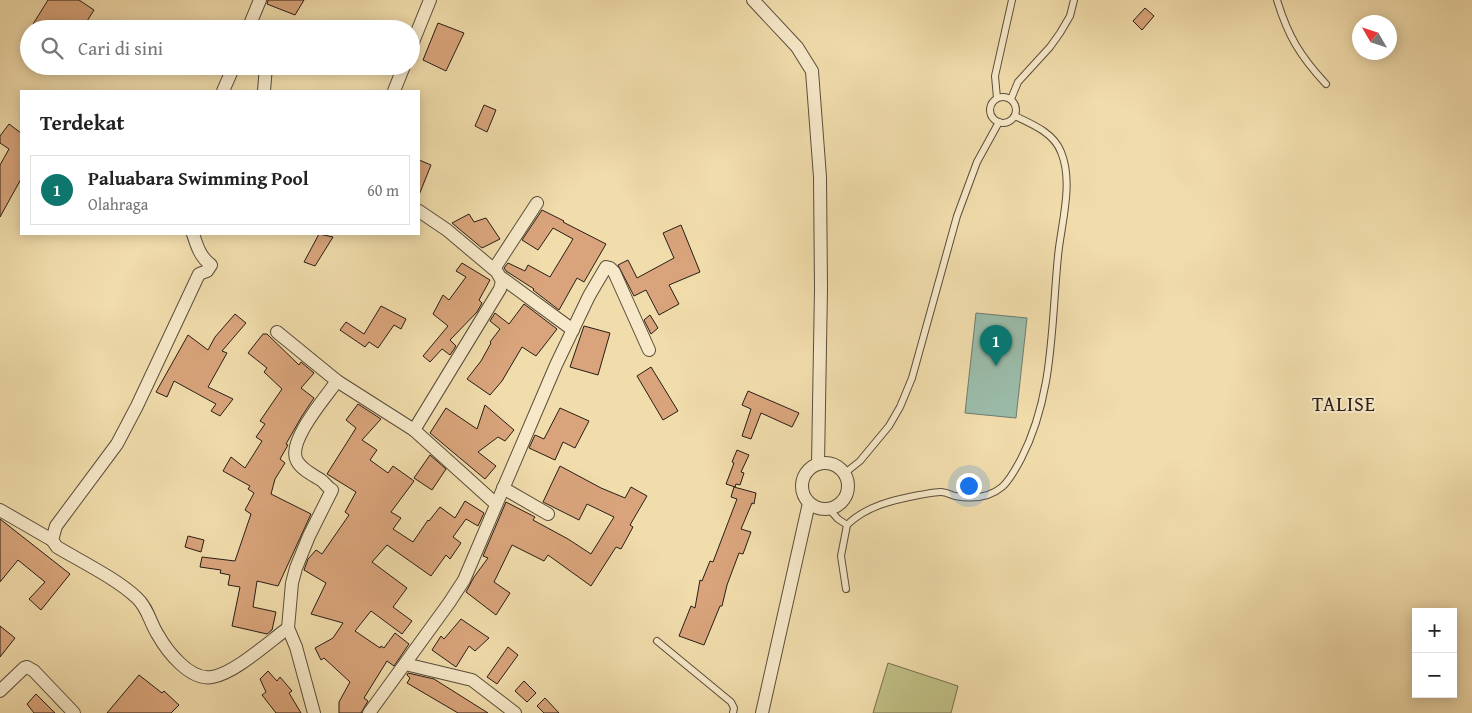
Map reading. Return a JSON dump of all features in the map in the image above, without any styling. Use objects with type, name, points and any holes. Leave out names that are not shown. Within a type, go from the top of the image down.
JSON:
[{"type":"street","points":[[254,20],[260,0]]},
{"type":"street","points":[[420,25],[430,0]]},
{"type":"street","points":[[753,0],[797,47],[812,71],[820,177],[821,288],[818,464]]},
{"type":"street","points":[[223,90],[230,75]]},
{"type":"street","points":[[264,90],[265,75]]},
{"type":"street","points":[[394,90],[400,75]]},
{"type":"street","points":[[414,430],[500,289],[498,273],[537,203]]},
{"type":"street","points":[[420,212],[447,230],[498,273],[573,330]]},
{"type":"street","points":[[52,540],[56,526],[117,444],[137,406],[199,274],[207,271],[211,265],[205,261],[197,248],[193,235]]},
{"type":"street","points":[[368,713],[464,580],[545,389],[602,273],[608,267],[614,272],[650,350]]},
{"type":"street","points":[[276,332],[337,381],[414,430],[496,504]]},
{"type":"street","points":[[314,713],[296,646],[288,628],[294,574],[309,536],[332,490],[302,468],[297,462],[294,453],[300,434],[337,381]]},
{"type":"street","points":[[818,464],[834,465],[845,473],[848,480],[848,493],[841,504],[830,510],[820,509],[809,503],[804,496],[802,484],[807,472],[818,464]]},
{"type":"street","points":[[503,488],[548,514]]},
{"type":"street","points":[[762,713],[809,503]]},
{"type":"street","points":[[0,510],[52,540],[57,547],[115,582],[138,599],[156,633],[172,655],[186,668],[200,676],[211,678],[223,674],[288,628]]},
{"type":"street","points":[[405,664],[472,680],[515,713]]},
{"type":"street","points":[[0,691],[24,668],[28,667],[74,713]]},
{"type":"lane","points":[[997,98],[995,76],[1012,0]]},
{"type":"lane","points":[[1011,99],[1018,82],[1050,47],[1060,33],[1070,16],[1074,0]]},
{"type":"lane","points":[[1277,0],[1286,29],[1302,57],[1326,84]]},
{"type":"lane","points":[[1004,96],[1011,99],[1016,109],[1014,116],[1008,122],[999,122],[993,119],[990,109],[992,103],[997,98],[1004,96]]},
{"type":"lane","points":[[846,589],[841,556],[847,525],[855,517],[879,505],[903,498],[942,492],[956,496],[984,497],[1002,487],[1014,471],[1030,442],[1041,409],[1048,377],[1058,256],[1066,201],[1066,166],[1061,150],[1050,135],[1014,116]]},
{"type":"lane","points":[[845,473],[860,461],[889,426],[900,407],[912,378],[957,216],[977,162],[999,122]]},
{"type":"lane","points":[[830,510],[847,525]]},
{"type":"lane","points":[[657,641],[731,702],[734,708],[733,713]]},
{"type":"green space","points":[[888,663],[958,686],[951,713],[873,713]]},
{"type":"shaded area","points":[[976,313],[1027,318],[1016,418],[965,413]]},
{"type":"building","points":[[48,0],[79,0],[94,10],[88,20],[36,20]]},
{"type":"building","points":[[268,0],[304,0],[295,15],[267,4]]},
{"type":"building","points":[[1145,8],[1154,16],[1142,30],[1133,21]]},
{"type":"building","points":[[438,23],[464,33],[446,71],[423,60]]},
{"type":"building","points":[[484,105],[496,110],[487,132],[475,126]]},
{"type":"building","points":[[9,124],[20,132],[20,181],[0,217],[0,165],[9,149],[0,143],[0,136]]},
{"type":"building","points":[[420,160],[431,165],[420,192]]},
{"type":"building","points":[[542,210],[606,244],[584,282],[577,278],[559,310],[534,289],[504,268],[508,263],[525,271],[528,265],[550,277],[573,239],[553,228],[538,250],[522,240]]},
{"type":"building","points":[[469,214],[474,222],[486,218],[500,239],[482,248],[452,223]]},
{"type":"building","points":[[681,225],[700,272],[669,285],[679,304],[659,315],[646,290],[634,296],[618,265],[628,260],[637,278],[674,258],[663,233]]},
{"type":"building","points":[[318,235],[333,237],[315,266],[304,262]]},
{"type":"building","points":[[462,263],[490,280],[479,300],[482,303],[477,312],[450,340],[456,346],[450,355],[442,349],[430,362],[423,356],[448,326],[433,314],[443,295],[449,300],[466,277],[456,271]]},
{"type":"building","points":[[524,304],[557,329],[536,356],[522,347],[502,381],[490,395],[467,379],[481,361],[490,342],[500,329],[490,321],[495,313],[509,324]]},
{"type":"building","points":[[381,306],[406,319],[401,329],[394,325],[378,348],[369,342],[365,347],[340,330],[346,322],[364,334]]},
{"type":"building","points":[[235,314],[246,323],[222,351],[227,353],[208,387],[233,399],[220,416],[211,411],[216,404],[174,381],[167,397],[156,392],[188,335],[208,350],[215,337]]},
{"type":"building","points":[[650,315],[658,328],[651,334],[644,320]]},
{"type":"building","points":[[584,326],[610,333],[598,375],[570,367]]},
{"type":"building","points":[[263,334],[267,334],[299,365],[301,362],[314,373],[301,388],[314,398],[286,444],[288,445],[280,459],[285,463],[275,479],[271,494],[311,514],[278,586],[257,581],[253,607],[276,612],[272,630],[267,634],[232,626],[240,587],[228,585],[230,575],[220,573],[221,570],[200,567],[202,557],[235,561],[251,514],[245,510],[254,493],[248,489],[250,486],[223,471],[231,457],[245,468],[262,441],[256,437],[265,424],[260,421],[282,389],[264,372],[267,368],[248,353]]},
{"type":"building","points":[[651,367],[678,411],[663,420],[637,376]]},
{"type":"building","points":[[748,391],[799,413],[792,427],[761,413],[751,439],[742,436],[751,409],[742,405]]},
{"type":"building","points":[[358,404],[381,419],[362,440],[377,450],[370,460],[388,473],[393,466],[414,481],[391,512],[401,518],[393,529],[413,542],[428,520],[440,507],[455,518],[465,501],[484,513],[478,526],[466,519],[453,537],[461,543],[450,559],[446,555],[431,576],[387,545],[372,562],[407,588],[393,607],[412,621],[402,634],[371,611],[355,631],[380,648],[381,646],[384,648],[395,633],[409,644],[394,666],[387,661],[364,698],[368,701],[361,713],[339,713],[339,702],[350,682],[324,658],[321,660],[315,648],[333,638],[343,623],[311,614],[326,583],[304,570],[308,559],[316,550],[322,554],[349,515],[345,512],[356,492],[327,474],[356,428],[346,420]]},
{"type":"building","points":[[485,405],[514,430],[505,441],[498,437],[478,452],[496,466],[485,479],[430,433],[446,408],[477,429]]},
{"type":"building","points":[[560,408],[589,421],[575,448],[563,442],[555,460],[529,448],[535,435],[544,439]]},
{"type":"building","points":[[737,450],[749,455],[741,472],[744,473],[740,485],[736,484],[735,487],[726,484]]},
{"type":"building","points":[[430,455],[446,469],[432,490],[414,478]]},
{"type":"building","points":[[560,466],[601,488],[625,498],[631,487],[647,496],[630,525],[633,527],[621,549],[616,547],[591,586],[548,555],[544,561],[512,545],[494,582],[510,593],[496,615],[466,592],[488,558],[483,556],[506,502],[535,517],[533,520],[591,554],[614,517],[587,504],[579,520],[543,502]]},
{"type":"building","points":[[734,487],[756,493],[754,504],[752,503],[741,529],[751,532],[743,554],[739,553],[727,585],[722,606],[720,606],[704,645],[679,636],[691,606],[695,608],[700,580],[702,581],[710,561],[713,562],[737,499],[731,497]]},
{"type":"building","points":[[0,519],[70,574],[41,610],[29,599],[45,582],[18,560],[0,582]]},
{"type":"building","points":[[188,536],[204,540],[201,552],[185,547]]},
{"type":"building","points":[[461,619],[489,638],[475,651],[469,646],[456,667],[432,650],[441,636],[444,639]]},
{"type":"building","points":[[0,626],[15,638],[0,657]]},
{"type":"building","points":[[508,647],[518,655],[497,684],[487,677]]},
{"type":"building","points":[[268,671],[277,681],[280,677],[292,691],[289,693],[301,713],[276,713],[262,695],[266,692],[260,679]]},
{"type":"building","points":[[408,673],[434,679],[488,713],[458,713],[407,683],[410,678],[407,675]]},
{"type":"building","points":[[139,675],[162,693],[164,691],[179,705],[171,713],[107,713]]},
{"type":"building","points":[[524,681],[536,693],[527,702],[515,691]]},
{"type":"building","points":[[36,694],[55,713],[34,713],[27,704]]},
{"type":"building","points":[[545,698],[559,713],[544,713],[537,706]]},
{"type":"place","name":"Paluabara Swimming Pool","points":[[996,366]]},
{"type":"district","name":"TALISE","points":[[1344,404]]}]
